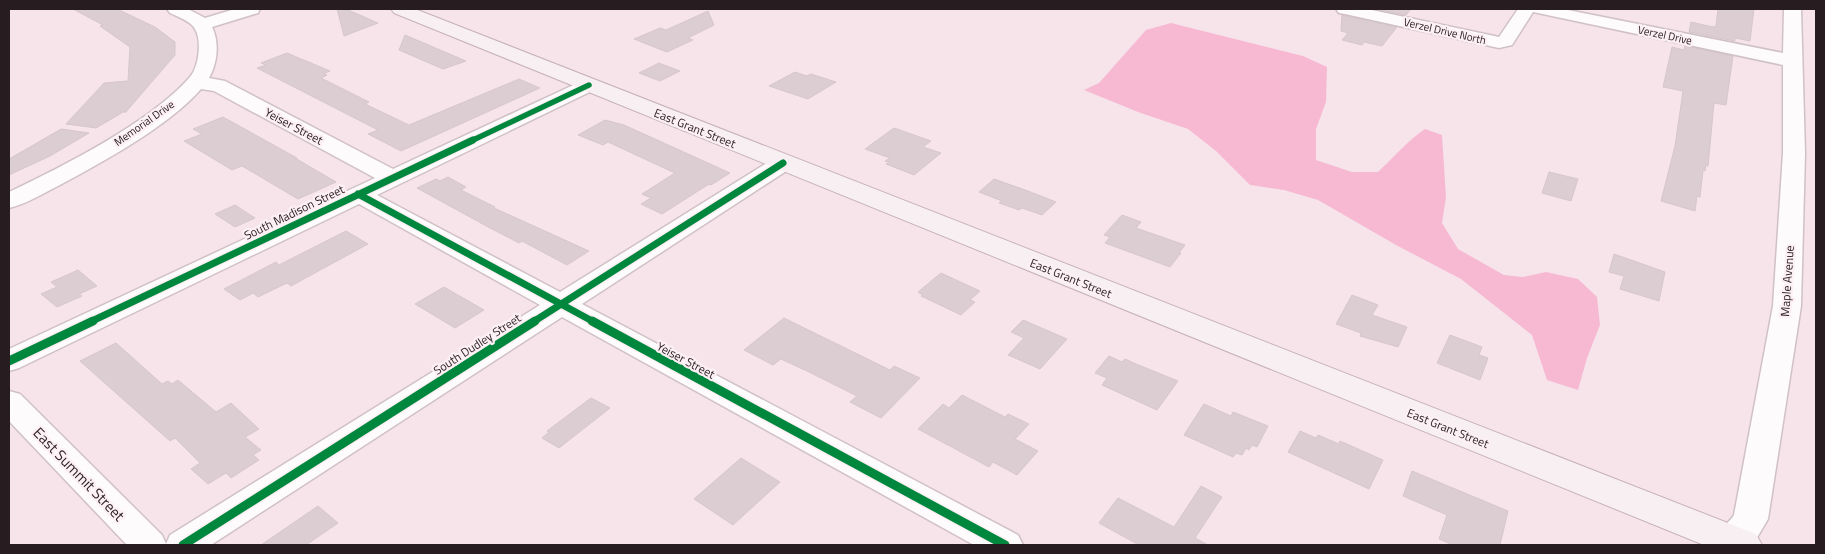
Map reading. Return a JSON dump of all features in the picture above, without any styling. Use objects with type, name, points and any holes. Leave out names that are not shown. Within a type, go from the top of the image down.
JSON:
[{"type":"main road","name":"East Grant Street","points":[[400,9],[1732,543]]},
{"type":"street","points":[[176,9],[201,25],[252,9]]},
{"type":"street","name":"Verzel Drive North","points":[[1346,9],[1499,43],[1506,41],[1526,9]]},
{"type":"street","name":"Verzel Drive","points":[[1539,9],[1792,61]]},
{"type":"street","name":"Maple Avenue","points":[[1732,543],[1751,518],[1787,306],[1794,153],[1793,9]]},
{"type":"street","name":"Memorial Drive","points":[[9,201],[80,165],[163,112],[198,79],[207,52],[207,42],[201,25]]},
{"type":"street","name":"Yeiser Street","points":[[194,83],[218,85],[392,178]]},
{"type":"street","name":"South Madison Street","points":[[9,361],[589,85]]},
{"type":"street","name":"South Dudley Street","points":[[183,545],[783,163]]},
{"type":"street","name":"Yeiser Street","points":[[358,194],[1005,545]]},
{"type":"street","name":"East Summit Street","points":[[9,402],[149,545]]},
{"type":"shaded area","points":[[1171,23],[1303,56],[1327,67],[1326,102],[1316,129],[1316,160],[1352,172],[1378,172],[1406,144],[1425,129],[1442,135],[1446,197],[1442,223],[1458,249],[1504,275],[1523,277],[1546,272],[1578,279],[1597,297],[1600,325],[1587,358],[1578,390],[1547,380],[1532,335],[1461,279],[1396,245],[1318,200],[1284,190],[1250,185],[1216,151],[1188,129],[1138,112],[1084,90],[1099,83],[1146,30]]},
{"type":"building","points":[[73,9],[117,9],[155,27],[175,42],[175,55],[125,113],[125,111],[96,128],[66,124],[104,83],[128,81],[130,47],[100,26],[103,25]]},
{"type":"building","points":[[337,9],[346,9],[378,23],[344,36]]},
{"type":"building","points":[[1375,9],[1411,9],[1406,15]]},
{"type":"building","points":[[1718,9],[1754,9],[1750,41],[1735,38],[1735,41],[1689,32],[1691,22],[1716,26]]},
{"type":"building","points":[[708,11],[714,25],[688,38],[693,40],[667,52],[634,39],[660,28],[666,30]]},
{"type":"building","points":[[1342,15],[1397,27],[1382,46],[1364,42],[1362,45],[1342,40],[1348,33],[1341,31]]},
{"type":"building","points":[[405,35],[466,61],[443,69],[399,50]]},
{"type":"building","points":[[1685,46],[1733,56],[1726,105],[1714,103],[1708,166],[1706,165],[1705,171],[1703,170],[1700,197],[1697,196],[1695,211],[1661,201],[1675,146],[1683,91],[1663,87],[1672,47],[1684,50]]},
{"type":"building","points":[[287,53],[330,71],[323,74],[327,75],[321,78],[369,102],[365,104],[409,125],[519,79],[540,88],[401,151],[368,134],[378,130],[257,68],[266,65],[261,63]]},
{"type":"building","points":[[659,63],[680,71],[660,81],[639,73]]},
{"type":"building","points":[[795,72],[807,76],[811,74],[836,82],[808,99],[769,86]]},
{"type":"building","points":[[223,117],[336,182],[298,199],[242,166],[232,170],[184,141],[202,134],[193,129]]},
{"type":"building","points":[[605,120],[624,125],[730,173],[662,214],[641,204],[651,198],[642,194],[675,173],[608,142],[603,145],[578,135]]},
{"type":"building","points":[[894,128],[931,141],[923,147],[941,153],[914,175],[886,164],[889,162],[885,161],[890,158],[865,149]]},
{"type":"building","points":[[61,129],[89,133],[50,156],[9,175],[9,159]]},
{"type":"building","points":[[1549,172],[1578,179],[1571,201],[1542,193]]},
{"type":"building","points":[[448,177],[466,187],[461,190],[494,208],[589,251],[567,265],[522,241],[519,243],[417,188],[436,179],[440,181]]},
{"type":"building","points":[[994,179],[1056,202],[1042,215],[999,203],[1002,201],[979,192]]},
{"type":"building","points":[[235,205],[255,218],[235,227],[215,214]]},
{"type":"building","points":[[1122,215],[1141,222],[1136,228],[1185,245],[1170,267],[1105,243],[1110,237],[1104,235]]},
{"type":"building","points":[[346,231],[368,244],[291,286],[287,283],[258,297],[253,293],[240,300],[224,289],[276,262],[279,265]]},
{"type":"building","points":[[1614,254],[1665,272],[1659,301],[1620,289],[1624,276],[1609,272]]},
{"type":"building","points":[[78,270],[97,286],[79,294],[82,296],[57,307],[41,294],[57,287],[51,282]]},
{"type":"building","points":[[941,273],[980,291],[970,300],[975,302],[961,315],[921,296],[923,295],[918,292]]},
{"type":"building","points":[[444,287],[484,310],[455,328],[415,304]]},
{"type":"building","points":[[1352,295],[1378,305],[1372,315],[1407,327],[1398,347],[1360,336],[1361,333],[1336,324]]},
{"type":"building","points":[[784,318],[890,370],[894,366],[920,378],[881,418],[850,402],[857,396],[809,372],[781,359],[773,365],[744,350]]},
{"type":"building","points":[[1023,320],[1067,339],[1040,369],[1008,355],[1024,338],[1011,332]]},
{"type":"building","points":[[1450,335],[1482,347],[1479,355],[1488,358],[1480,380],[1437,363]]},
{"type":"building","points":[[116,343],[162,384],[168,381],[172,384],[178,380],[216,412],[231,403],[259,429],[245,437],[261,450],[253,455],[259,460],[231,478],[226,473],[208,484],[191,469],[200,463],[175,438],[170,441],[80,361]]},
{"type":"building","points":[[1109,356],[1122,362],[1125,359],[1178,381],[1157,410],[1102,385],[1107,378],[1095,373]]},
{"type":"building","points":[[962,395],[1005,417],[1008,414],[1029,424],[1015,439],[1038,451],[1017,475],[993,462],[989,467],[918,429],[943,404],[949,408]]},
{"type":"building","points":[[591,398],[610,408],[559,448],[542,438],[549,432],[547,431]]},
{"type":"building","points":[[1204,404],[1231,416],[1233,412],[1268,426],[1257,447],[1252,445],[1249,450],[1246,448],[1242,455],[1236,453],[1233,457],[1184,435]]},
{"type":"building","points":[[1300,431],[1316,438],[1318,435],[1339,444],[1340,441],[1383,460],[1369,489],[1288,452]]},
{"type":"building","points":[[741,458],[780,482],[733,525],[694,499]]},
{"type":"building","points":[[1412,471],[1508,511],[1500,545],[1453,545],[1439,539],[1447,515],[1403,496]]},
{"type":"building","points":[[1201,486],[1222,497],[1195,538],[1208,545],[1139,545],[1099,523],[1118,498],[1174,527]]},
{"type":"building","points":[[318,506],[338,523],[306,545],[261,545]]},
{"type":"cycle path","points":[[9,361],[589,85]]},
{"type":"cycle path","points":[[183,545],[783,163]]},
{"type":"cycle path","points":[[358,194],[1005,545]]}]
